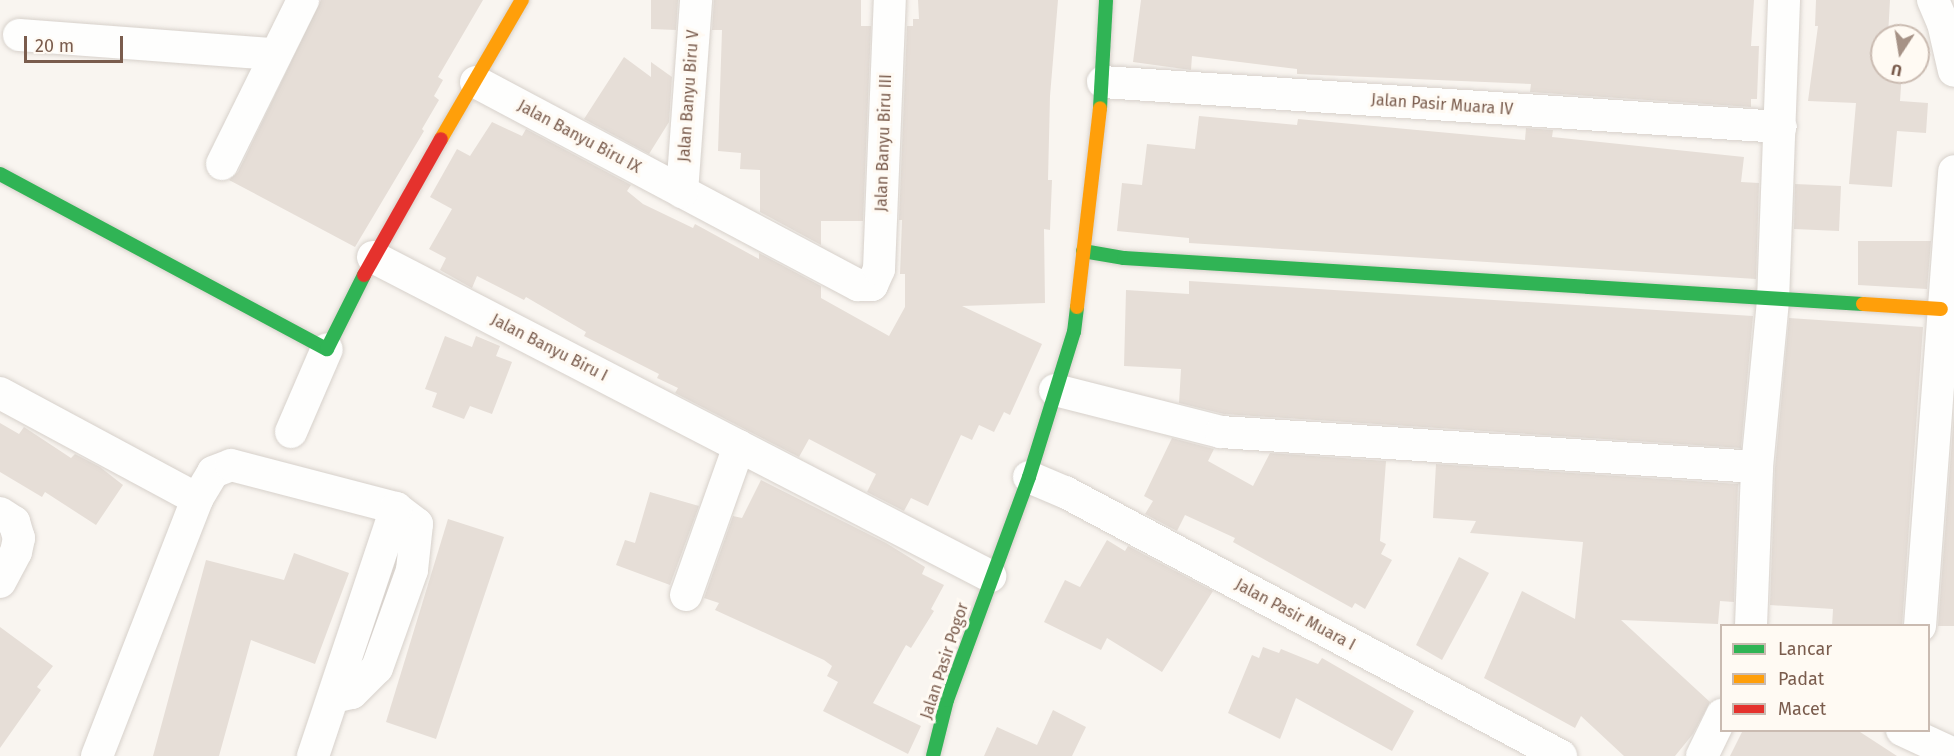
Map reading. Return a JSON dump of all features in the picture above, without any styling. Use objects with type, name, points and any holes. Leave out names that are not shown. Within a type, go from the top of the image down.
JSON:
[{"type":"street","points":[[222,164],[274,54],[303,0]]},
{"type":"street","points":[[291,432],[327,349],[373,257],[522,0]]},
{"type":"street","name":"Jalan Banyu Biru V","points":[[682,192],[696,0]]},
{"type":"street","name":"Jalan Banyu Biru III","points":[[872,285],[879,269],[890,0]]},
{"type":"street","name":"Jalan Pasir Pogor","points":[[933,756],[947,700],[990,576],[1029,477],[1074,332],[1103,82],[1106,0]]},
{"type":"street","points":[[1751,624],[1757,467],[1773,301],[1784,0]]},
{"type":"street","points":[[1933,0],[1954,71]]},
{"type":"street","points":[[20,34],[274,54]]},
{"type":"street","name":"Jalan Banyu Biru IX","points":[[476,82],[858,285],[872,285]]},
{"type":"street","name":"Jalan Pasir Muara IV","points":[[1103,82],[1781,127]]},
{"type":"street","points":[[0,174],[327,349]]},
{"type":"street","points":[[1920,624],[1941,309],[1953,186]]},
{"type":"street","points":[[1083,250],[1124,258],[1773,301],[1941,309]]},
{"type":"street","name":"Jalan Banyu Biru I","points":[[373,257],[990,576]]},
{"type":"street","points":[[1055,390],[1221,432],[1757,467]]},
{"type":"street","points":[[0,393],[197,499]]},
{"type":"street","points":[[686,595],[739,446]]},
{"type":"street","points":[[97,756],[197,499],[213,472],[231,465],[396,508],[313,756]]},
{"type":"street","name":"Jalan Pasir Muara I","points":[[1029,477],[1065,492],[1561,756]]},
{"type":"street","points":[[0,513],[14,522],[19,538],[16,552],[0,582]]},
{"type":"street","points":[[1702,756],[1720,719]]},
{"type":"street","points":[[1908,738],[1954,754]]},
{"type":"building","points":[[321,0],[483,0],[438,77],[443,80],[434,96],[439,100],[422,129],[424,131],[355,247],[229,180],[238,172]]},
{"type":"building","points":[[651,0],[678,0],[676,30],[651,29]]},
{"type":"building","points":[[714,0],[861,0],[861,26],[871,26],[863,221],[821,221],[821,245],[760,212],[760,170],[740,169],[741,153],[718,151],[722,30],[712,30]]},
{"type":"building","points":[[918,0],[1058,0],[1050,96],[1048,180],[1052,180],[1050,230],[1044,229],[1045,303],[962,306],[1042,344],[1010,415],[1004,412],[994,432],[979,425],[972,440],[961,435],[928,506],[911,498],[904,511],[867,492],[876,474],[809,439],[799,457],[675,393],[678,388],[657,378],[659,374],[584,336],[586,332],[526,297],[524,300],[477,276],[472,288],[440,270],[446,258],[429,249],[452,209],[430,197],[457,149],[470,156],[492,122],[522,136],[526,129],[631,185],[627,191],[643,204],[693,228],[695,224],[759,259],[759,253],[821,286],[821,298],[889,336],[905,307],[905,274],[900,274],[902,220],[899,220],[907,26],[913,26],[913,19],[919,19]]},
{"type":"building","points":[[1141,0],[1754,0],[1751,46],[1759,46],[1757,99],[1751,99],[1751,107],[1530,92],[1531,84],[1297,74],[1297,69],[1192,56],[1191,70],[1133,62]]},
{"type":"building","points":[[1816,0],[1890,0],[1889,24],[1870,24],[1870,84],[1901,84],[1900,101],[1928,103],[1926,133],[1897,131],[1892,187],[1849,184],[1856,103],[1808,101],[1818,26],[1815,26]]},
{"type":"building","points":[[624,57],[651,77],[651,62],[672,77],[669,122],[649,154],[584,119]]},
{"type":"building","points":[[1199,116],[1297,125],[1298,119],[1525,140],[1526,128],[1553,130],[1552,137],[1744,157],[1741,182],[1759,183],[1756,279],[1189,243],[1189,238],[1117,231],[1122,183],[1142,185],[1147,144],[1195,149]]},
{"type":"building","points":[[1795,184],[1841,186],[1839,231],[1794,229]]},
{"type":"building","points":[[1858,241],[1931,241],[1927,289],[1858,285]]},
{"type":"building","points":[[1189,281],[1753,316],[1741,448],[1224,414],[1179,403],[1181,369],[1124,366],[1126,290],[1189,294]]},
{"type":"building","points":[[1789,318],[1923,327],[1902,624],[1832,624],[1833,609],[1770,605],[1775,468]]},
{"type":"building","points":[[445,336],[472,347],[476,336],[500,346],[496,356],[512,362],[492,414],[470,406],[464,419],[432,407],[437,393],[425,389]]},
{"type":"building","points":[[1954,413],[1954,626],[1938,626]]},
{"type":"building","points":[[0,423],[19,434],[24,427],[71,458],[75,454],[100,467],[123,485],[96,525],[45,492],[42,497],[0,472]]},
{"type":"building","points":[[1172,438],[1214,449],[1208,461],[1253,486],[1270,453],[1386,461],[1380,541],[1386,544],[1381,554],[1392,560],[1365,609],[1355,603],[1352,608],[1233,542],[1235,538],[1185,515],[1177,531],[1145,514],[1153,501],[1144,496]]},
{"type":"building","points":[[1436,464],[1738,484],[1734,602],[1720,601],[1718,624],[1621,620],[1710,702],[1693,734],[1675,756],[1624,756],[1581,716],[1575,728],[1484,678],[1522,591],[1575,619],[1583,542],[1470,533],[1476,521],[1433,518]]},
{"type":"building","points":[[761,480],[886,543],[925,567],[922,574],[944,585],[931,609],[934,611],[911,648],[906,645],[873,703],[921,726],[908,754],[823,711],[838,682],[827,676],[832,666],[824,660],[715,610],[719,603],[704,598],[733,516],[742,518]]},
{"type":"building","points":[[650,492],[699,506],[670,585],[616,565],[625,540],[635,543]]},
{"type":"building","points":[[448,519],[504,537],[436,739],[386,722]]},
{"type":"building","points":[[1107,540],[1125,551],[1128,546],[1213,591],[1162,672],[1107,638],[1101,650],[1044,622],[1065,580],[1080,587]]},
{"type":"building","points":[[294,553],[349,573],[315,664],[251,640],[219,756],[153,756],[206,560],[284,580]]},
{"type":"building","points":[[1459,557],[1489,573],[1442,660],[1416,645]]},
{"type":"building","points":[[0,627],[53,666],[37,687],[41,690],[0,748]]},
{"type":"building","points":[[1263,647],[1279,653],[1281,649],[1318,664],[1322,658],[1414,711],[1392,751],[1296,698],[1280,739],[1228,713],[1252,655],[1259,658]]},
{"type":"building","points":[[1053,710],[1086,727],[1072,756],[984,756],[997,727],[1037,745]]},
{"type":"building","points":[[1742,732],[1860,732],[1897,756],[1730,756]]},
{"type":"traffic: fast","points":[[1100,108],[1106,0]]},
{"type":"traffic: fast","points":[[0,174],[327,349],[364,275]]},
{"type":"traffic: fast","points":[[1083,251],[1124,258],[1863,304]]},
{"type":"traffic: fast","points":[[933,756],[947,700],[1029,477],[1074,332],[1077,307]]},
{"type":"traffic: slow","points":[[441,139],[522,0]]},
{"type":"traffic: slow","points":[[1077,307],[1100,108]]},
{"type":"traffic: slow","points":[[1863,304],[1941,309]]},
{"type":"traffic: jam","points":[[364,275],[441,139]]}]
